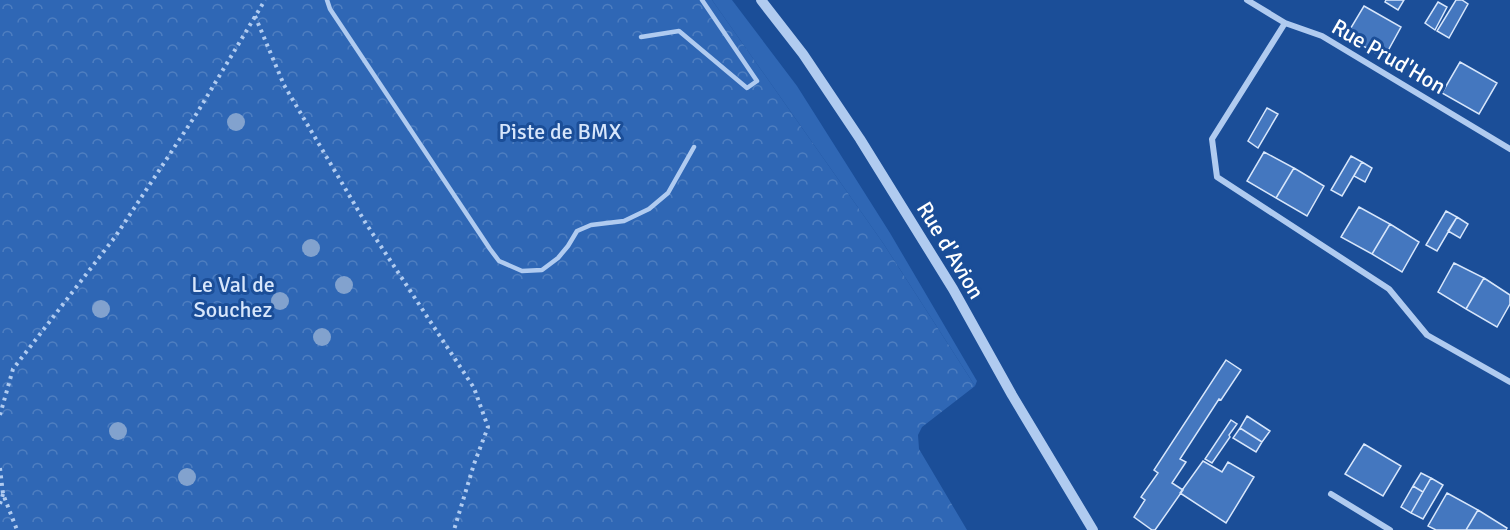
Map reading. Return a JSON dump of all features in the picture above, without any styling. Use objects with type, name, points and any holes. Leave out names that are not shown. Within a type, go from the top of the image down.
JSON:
[{"type":"street","name":"Rue d'Avion","points":[[762,0],[803,54],[860,139],[953,289],[1012,395],[1093,530]]},
{"type":"street","name":"Rue Prud'Hon","points":[[1247,0],[1285,23],[1323,36],[1510,149]]},
{"type":"street","points":[[1285,23],[1212,139],[1217,177],[1389,290],[1426,334],[1510,382]]},
{"type":"street","points":[[1331,494],[1390,530]]},
{"type":"lane","points":[[327,0],[330,9],[490,249],[499,261],[522,271],[542,270],[558,258],[577,231],[591,225],[624,221],[649,209],[668,193],[694,147]]},
{"type":"lane","points":[[641,37],[679,31],[747,88],[757,81],[702,0]]},
{"type":"path","points":[[0,415],[13,369],[115,237],[197,113],[265,0]]},
{"type":"path","points":[[255,16],[284,85],[365,222],[474,388],[488,427],[454,530]]},
{"type":"path","points":[[0,468],[3,494],[17,530]]},
{"type":"path","points":[[0,504],[3,494]]},
{"type":"green space","name":"Le Val de Souchez","points":[[0,0],[712,0],[883,243],[975,386],[922,427],[918,435],[919,449],[967,530],[0,530]]},
{"type":"green space","points":[[712,0],[732,0],[797,86],[890,233],[977,381],[975,386],[883,243]]},
{"type":"building","points":[[1386,0],[1404,0],[1398,10],[1385,2]]},
{"type":"building","points":[[1456,0],[1462,0],[1468,4],[1449,38],[1437,31]]},
{"type":"building","points":[[1438,2],[1447,7],[1435,30],[1425,23]]},
{"type":"building","points":[[1364,6],[1401,27],[1384,58],[1346,36]]},
{"type":"building","points":[[1460,62],[1497,83],[1479,114],[1442,93]]},
{"type":"building","points":[[1267,108],[1278,114],[1258,148],[1248,141]]},
{"type":"building","points":[[1264,152],[1294,168],[1276,198],[1247,181]]},
{"type":"building","points":[[1351,156],[1362,162],[1342,196],[1331,190]]},
{"type":"building","points":[[1362,162],[1372,168],[1365,182],[1354,176]]},
{"type":"building","points":[[1294,168],[1324,186],[1307,216],[1276,198]]},
{"type":"building","points":[[1359,207],[1390,224],[1372,254],[1341,237]]},
{"type":"building","points":[[1446,211],[1457,217],[1437,251],[1426,245]]},
{"type":"building","points":[[1457,217],[1468,224],[1460,238],[1448,231]]},
{"type":"building","points":[[1390,224],[1419,242],[1402,272],[1372,254]]},
{"type":"building","points":[[1454,263],[1484,278],[1466,309],[1438,292]]},
{"type":"building","points":[[1484,278],[1510,295],[1510,304],[1497,327],[1466,309]]},
{"type":"building","points":[[1226,360],[1241,370],[1180,459],[1186,462],[1172,483],[1183,490],[1155,530],[1152,530],[1134,517],[1145,500],[1141,497],[1158,473],[1154,470]]},
{"type":"building","points":[[1247,416],[1270,431],[1262,442],[1240,428]]},
{"type":"building","points":[[1231,420],[1237,424],[1212,463],[1205,459]]},
{"type":"building","points":[[1240,428],[1262,442],[1256,452],[1233,438]]},
{"type":"building","points":[[1364,444],[1401,466],[1383,496],[1345,474]]},
{"type":"building","points":[[1203,461],[1222,472],[1228,462],[1254,477],[1226,523],[1180,493]]},
{"type":"building","points":[[1421,473],[1431,478],[1423,492],[1413,486]]},
{"type":"building","points":[[1431,478],[1443,485],[1423,519],[1411,513]]},
{"type":"building","points":[[1413,486],[1423,492],[1411,513],[1401,507]]},
{"type":"building","points":[[1447,493],[1478,510],[1466,530],[1436,530],[1428,526]]},
{"type":"building","points":[[1478,510],[1507,528],[1506,530],[1466,530]]},
{"type":"park label","name":"Piste de BMX","points":[[560,131]]}]
